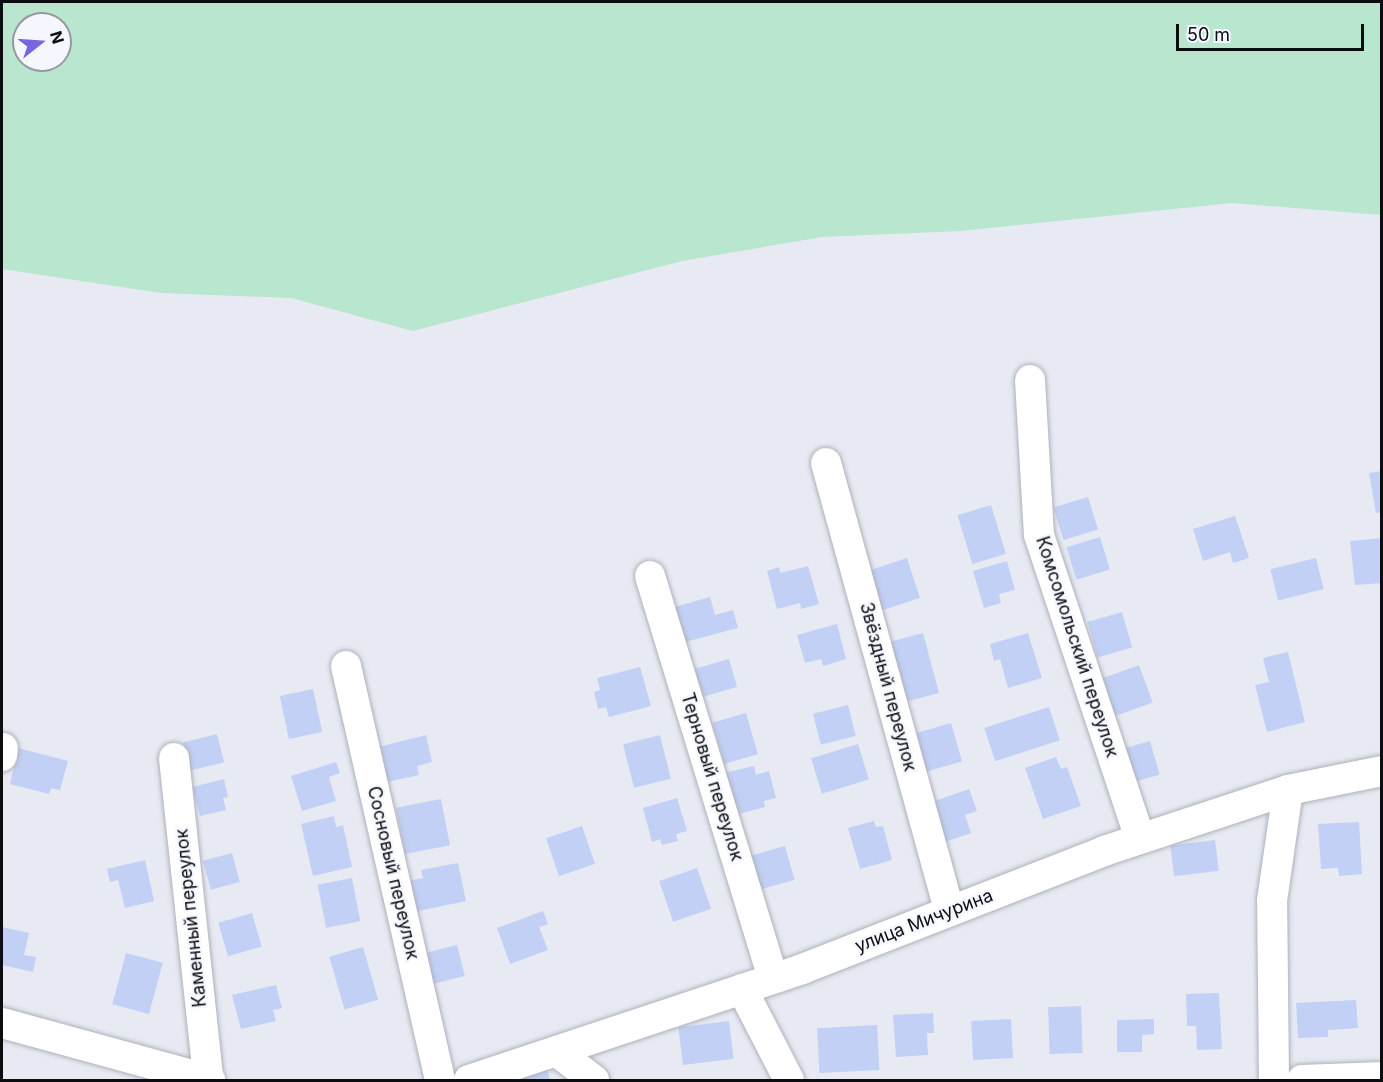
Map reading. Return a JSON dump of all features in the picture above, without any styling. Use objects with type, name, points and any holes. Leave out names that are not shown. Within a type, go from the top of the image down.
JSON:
[{"type":"street","name":"Комсомольский переулок","points":[[1030,380],[1039,535],[1140,839]]},
{"type":"street","name":"Звёздный переулок","points":[[826,463],[950,911]]},
{"type":"street","name":"Терновый переулок","points":[[650,576],[774,978]]},
{"type":"street","name":"Сосновый переулок","points":[[346,666],[440,1080]]},
{"type":"street","name":"Каменный переулок","points":[[174,759],[209,1079]]},
{"type":"street","name":"улица Мичурина","points":[[469,1080],[774,978],[1140,839],[1288,790],[1382,771]]},
{"type":"street","points":[[1274,1080],[1272,901],[1288,790]]},
{"type":"street","points":[[742,989],[789,1080]]},
{"type":"street","points":[[2,1023],[209,1079]]},
{"type":"street","points":[[556,1051],[594,1080]]},
{"type":"street","points":[[1302,1080],[1382,1077]]},
{"type":"green space","points":[[2,2],[1381,2],[1381,215],[1232,203],[961,231],[822,237],[682,261],[413,331],[291,298],[161,293],[2,269]]},
{"type":"building","points":[[1382,471],[1382,512],[1376,513],[1369,473]]},
{"type":"building","points":[[1088,497],[1098,530],[1064,540],[1054,508]]},
{"type":"building","points":[[991,505],[1006,554],[972,564],[958,515]]},
{"type":"building","points":[[1235,516],[1249,558],[1233,563],[1230,552],[1203,561],[1193,529]]},
{"type":"building","points":[[1100,537],[1110,570],[1076,580],[1067,547]]},
{"type":"building","points":[[1382,538],[1382,583],[1355,585],[1350,541]]},
{"type":"building","points":[[907,558],[920,598],[880,611],[867,571]]},
{"type":"building","points":[[1316,558],[1324,589],[1278,600],[1270,569]]},
{"type":"building","points":[[1007,561],[1015,590],[999,594],[1001,603],[984,608],[973,571]]},
{"type":"building","points":[[808,566],[819,604],[801,609],[800,603],[777,609],[767,571],[779,567],[780,573]]},
{"type":"building","points":[[710,597],[715,615],[733,610],[738,628],[685,642],[675,607]]},
{"type":"building","points":[[1122,612],[1132,648],[1098,657],[1087,622]]},
{"type":"building","points":[[837,624],[846,659],[823,666],[821,659],[805,663],[797,635]]},
{"type":"building","points":[[923,633],[939,693],[899,703],[883,644]]},
{"type":"building","points":[[1028,633],[1042,678],[1008,688],[1000,659],[994,661],[990,644]]},
{"type":"building","points":[[1288,652],[1305,722],[1267,732],[1255,685],[1269,682],[1263,658]]},
{"type":"building","points":[[729,659],[737,687],[700,698],[692,670]]},
{"type":"building","points":[[1139,665],[1153,703],[1114,717],[1100,679]]},
{"type":"building","points":[[640,667],[651,706],[609,717],[606,707],[598,709],[594,692],[600,690],[597,678]]},
{"type":"building","points":[[313,689],[322,732],[289,739],[280,696]]},
{"type":"building","points":[[848,705],[856,736],[821,745],[813,714]]},
{"type":"building","points":[[1049,707],[1060,740],[995,761],[984,728]]},
{"type":"building","points":[[746,713],[758,754],[724,764],[712,723]]},
{"type":"building","points":[[951,723],[962,761],[920,774],[909,735]]},
{"type":"building","points":[[217,734],[224,762],[190,771],[183,742]]},
{"type":"building","points":[[426,735],[432,762],[417,766],[419,775],[387,782],[378,747]]},
{"type":"building","points":[[660,735],[671,779],[634,788],[623,744]]},
{"type":"building","points":[[1150,741],[1160,775],[1133,782],[1123,749]]},
{"type":"building","points":[[858,744],[869,779],[822,794],[811,758]]},
{"type":"building","points":[[18,748],[68,761],[60,790],[51,788],[49,794],[10,784]]},
{"type":"building","points":[[1056,757],[1061,769],[1067,767],[1081,806],[1043,819],[1025,768]]},
{"type":"building","points":[[336,762],[340,773],[329,777],[336,801],[302,811],[291,776]]},
{"type":"building","points":[[754,766],[756,775],[769,771],[776,798],[764,801],[765,807],[735,815],[724,773]]},
{"type":"building","points":[[224,779],[228,797],[223,798],[226,810],[200,816],[192,787]]},
{"type":"building","points":[[969,789],[977,811],[965,815],[971,833],[945,842],[932,802]]},
{"type":"building","points":[[677,798],[687,831],[676,834],[678,841],[662,845],[660,839],[652,842],[643,808]]},
{"type":"building","points":[[441,799],[450,845],[405,854],[396,808]]},
{"type":"building","points":[[334,816],[336,827],[343,825],[352,867],[313,876],[301,824]]},
{"type":"building","points":[[874,821],[876,827],[883,826],[892,860],[860,869],[848,828]]},
{"type":"building","points":[[1359,822],[1362,874],[1339,876],[1338,868],[1321,869],[1318,824]]},
{"type":"building","points":[[582,826],[595,864],[559,876],[546,838]]},
{"type":"building","points":[[1215,840],[1219,871],[1174,876],[1170,845]]},
{"type":"building","points":[[785,846],[795,880],[756,891],[747,857]]},
{"type":"building","points":[[232,853],[240,882],[211,890],[203,861]]},
{"type":"building","points":[[145,860],[154,901],[125,908],[118,880],[110,882],[107,869]]},
{"type":"building","points":[[458,863],[466,901],[414,912],[408,881],[423,878],[421,870]]},
{"type":"building","points":[[697,868],[711,909],[673,922],[659,881]]},
{"type":"building","points":[[352,878],[360,921],[326,928],[318,885]]},
{"type":"building","points":[[543,911],[548,924],[539,927],[548,950],[510,964],[497,928]]},
{"type":"building","points":[[252,913],[262,947],[228,956],[218,923]]},
{"type":"building","points":[[2,927],[29,933],[24,955],[36,957],[33,972],[2,965]]},
{"type":"building","points":[[457,945],[465,976],[430,985],[422,954]]},
{"type":"building","points":[[363,947],[378,1000],[345,1010],[329,957]]},
{"type":"building","points":[[126,953],[163,963],[149,1014],[112,1004]]},
{"type":"building","points":[[276,985],[282,1008],[273,1010],[276,1021],[241,1029],[232,995]]},
{"type":"building","points":[[1219,993],[1222,1049],[1197,1050],[1196,1026],[1187,1026],[1186,994]]},
{"type":"building","points":[[1356,1000],[1358,1028],[1328,1030],[1328,1037],[1298,1038],[1296,1003]]},
{"type":"building","points":[[1081,1006],[1083,1053],[1050,1054],[1048,1007]]},
{"type":"building","points":[[933,1013],[934,1033],[927,1033],[928,1055],[896,1057],[893,1015]]},
{"type":"building","points":[[1011,1019],[1013,1058],[973,1060],[971,1021]]},
{"type":"building","points":[[1154,1019],[1154,1034],[1142,1035],[1142,1052],[1117,1052],[1117,1020]]},
{"type":"building","points":[[729,1021],[734,1059],[683,1065],[678,1027]]},
{"type":"building","points":[[877,1025],[879,1070],[819,1073],[817,1028]]},
{"type":"building","points":[[547,1070],[550,1080],[516,1080]]}]
